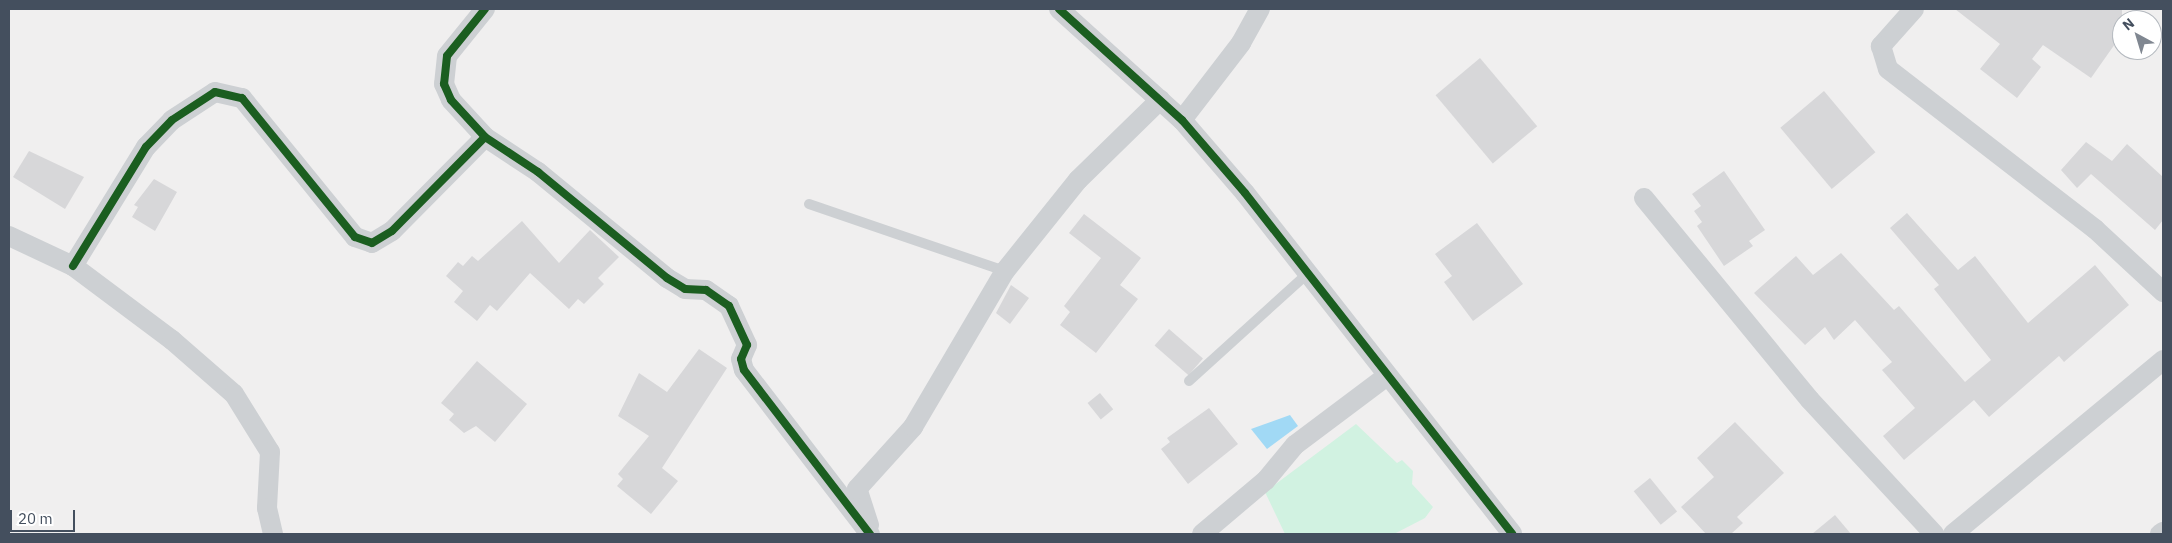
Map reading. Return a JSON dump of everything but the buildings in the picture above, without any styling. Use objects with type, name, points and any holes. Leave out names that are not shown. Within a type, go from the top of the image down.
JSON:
[{"type":"street","points":[[485,9],[447,56],[444,71],[451,100],[485,138],[538,172],[675,284],[706,290],[729,306],[747,345],[741,359],[744,370],[871,534]]},
{"type":"street","points":[[1059,9],[1182,120],[1309,272],[1387,376],[1512,534]]},
{"type":"street","points":[[1182,120],[1241,43],[1260,9]]},
{"type":"street","points":[[1914,9],[1880,46],[1888,69],[2095,229],[2163,292]]},
{"type":"street","points":[[73,266],[146,146],[172,120],[215,92],[242,98],[355,237],[372,243],[392,231],[485,138]]},
{"type":"street","points":[[871,534],[857,489],[913,427],[1005,271],[1078,180],[1160,100]]},
{"type":"street","points":[[1644,198],[1810,400],[1934,534]]},
{"type":"street","points":[[9,236],[73,266],[172,340],[234,394],[270,452],[268,508],[273,534]]},
{"type":"street","points":[[1953,534],[2163,360]]},
{"type":"street","points":[[1202,534],[1266,480],[1295,445],[1387,376]]},
{"type":"lane","points":[[809,204],[1005,271]]},
{"type":"lane","points":[[1189,382],[1309,272]]},
{"type":"green space","points":[[1356,424],[1397,463],[1402,460],[1413,471],[1412,484],[1433,507],[1425,518],[1394,534],[1285,534],[1265,492]]},
{"type":"water","points":[[1290,415],[1298,426],[1267,449],[1251,429]]},
{"type":"cycle path","points":[[485,9],[447,56],[444,84],[451,100],[485,137],[538,172],[667,278],[685,289],[706,290],[729,306],[747,345],[741,359],[744,370],[870,534]]},
{"type":"cycle path","points":[[1059,9],[1182,120],[1245,193],[1512,534]]},
{"type":"cycle path","points":[[73,266],[146,147],[172,120],[215,92],[242,98],[355,237],[372,243],[392,231],[485,137]]}]
